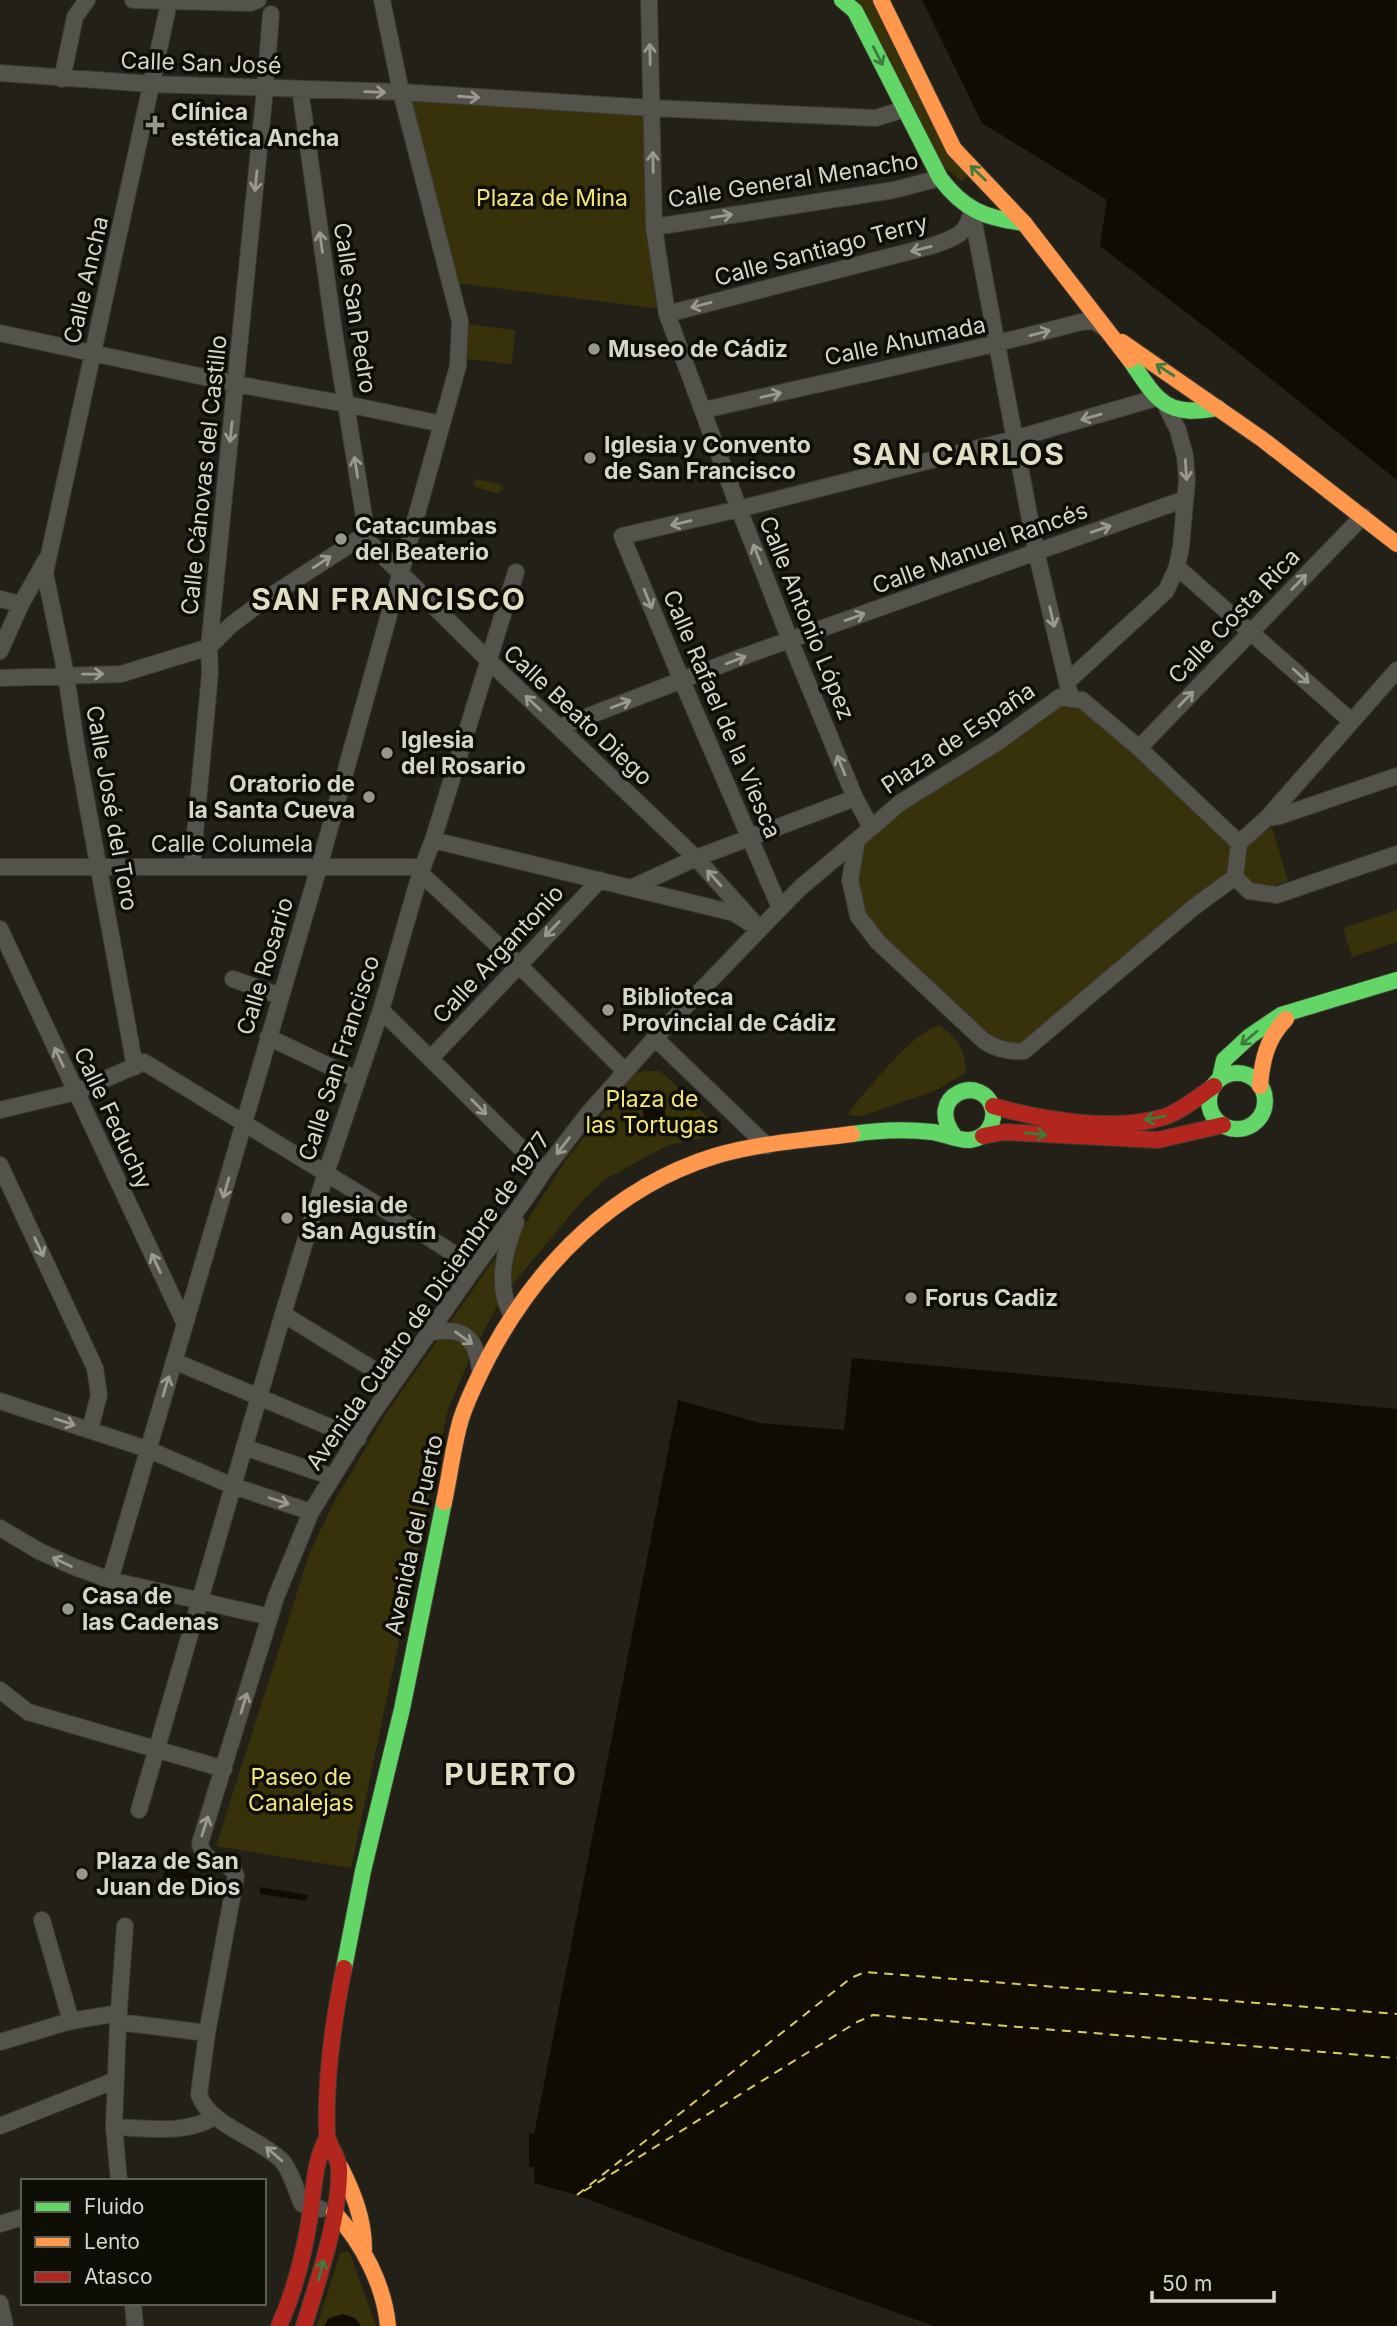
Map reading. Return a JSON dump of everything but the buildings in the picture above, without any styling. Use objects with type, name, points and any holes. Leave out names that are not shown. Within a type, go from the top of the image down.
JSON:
[{"type":"street","points":[[62,79],[75,17],[87,0]]},
{"type":"street","points":[[133,0],[250,3],[258,0]]},
{"type":"street","points":[[382,0],[401,92],[651,108],[876,118],[905,109]]},
{"type":"street","points":[[649,0],[654,227],[666,309]]},
{"type":"street","points":[[842,0],[855,11],[950,193],[972,212],[998,220],[1024,223]]},
{"type":"street","points":[[881,0],[954,149],[1024,223],[1111,334],[1178,430],[1185,456],[1187,480],[1177,567],[1166,591],[1067,682]]},
{"type":"street","name":"Calle Ancha","points":[[47,558],[167,12]]},
{"type":"street","name":"Calle Cánovas del Castillo","points":[[192,866],[210,673],[209,647],[271,14]]},
{"type":"street","name":"Calle San José","points":[[0,73],[151,84],[401,92]]},
{"type":"street","name":"Calle San Pedro","points":[[300,89],[366,534]]},
{"type":"street","name":"Calle Rosario","points":[[110,1580],[319,867],[458,366],[460,321],[401,92]]},
{"type":"street","name":"Calle General Menacho","points":[[654,227],[894,190],[940,178]]},
{"type":"street","points":[[972,212],[1036,551],[1071,699]]},
{"type":"street","name":"Calle Santiago Terry","points":[[666,309],[935,245],[967,229],[972,212]]},
{"type":"street","name":"Calle Antonio López","points":[[666,309],[790,640],[855,798],[870,827]]},
{"type":"street","name":"Calle Ahumada","points":[[705,410],[996,345],[1089,321],[1099,323],[1111,334]]},
{"type":"street","points":[[0,332],[236,384],[442,424]]},
{"type":"street","points":[[1111,334],[1184,382],[1283,454],[1397,544]]},
{"type":"street","points":[[739,509],[1161,402],[1182,411],[1197,413],[1218,408]]},
{"type":"street","name":"Calle Manuel Rancés","points":[[560,727],[790,640],[1185,499]]},
{"type":"street","name":"Calle Rafael de la Viesca","points":[[739,509],[622,536],[780,908]]},
{"type":"street","name":"Calle Costa Rica","points":[[1139,748],[1363,516]]},
{"type":"street","points":[[0,678],[121,674],[209,647],[231,625],[263,601],[366,534]]},
{"type":"street","name":"Calle Beato Diego","points":[[366,534],[371,547],[696,859],[760,929]]},
{"type":"street","points":[[0,651],[21,604],[47,558]]},
{"type":"street","name":"Calle José del Toro","points":[[47,558],[45,573],[66,675],[135,1067]]},
{"type":"street","points":[[1177,567],[1350,721]]},
{"type":"street","name":"Calle San Francisco","points":[[139,1811],[258,1396],[516,572]]},
{"type":"street","points":[[0,599],[21,604]]},
{"type":"street","points":[[857,839],[850,880],[858,916],[878,942],[984,1041],[993,1047],[1024,1051],[1194,907],[1235,877],[1239,843],[1267,818],[1397,670]]},
{"type":"street","name":"Plaza de España","points":[[857,839],[900,803],[987,749],[1060,697],[1082,700],[1139,748],[1239,843]]},
{"type":"street","points":[[1267,818],[1397,776]]},
{"type":"street","points":[[631,888],[696,859],[855,798]]},
{"type":"street","name":"Avenida Cuatro de Diciembre de 1977","points":[[206,2033],[236,1876],[228,1865],[207,1859],[200,1843],[276,1597],[312,1512],[370,1417],[428,1333],[544,1171],[625,1070],[800,888],[857,839]]},
{"type":"street","points":[[433,840],[734,913],[760,929]]},
{"type":"street","points":[[1235,877],[1249,891],[1277,895],[1397,854]]},
{"type":"street","name":"Calle Columela","points":[[0,867],[414,867],[421,871]]},
{"type":"street","points":[[421,871],[625,1070]]},
{"type":"street","name":"Calle Argantonio","points":[[430,1059],[600,880]]},
{"type":"street","name":"Calle Feduchy","points":[[0,929],[185,1324]]},
{"type":"street","points":[[233,979],[280,996]]},
{"type":"street","points":[[1223,1125],[1212,1114],[1209,1105],[1211,1091],[1224,1060],[1250,1036],[1281,1015],[1397,980]]},
{"type":"street","points":[[380,1010],[544,1171]]},
{"type":"street","points":[[1260,1086],[1245,1075],[1237,1073],[1217,1082],[1177,1111],[1164,1117],[1127,1122],[1035,1116],[993,1105],[982,1094],[968,1090],[955,1094],[944,1112],[946,1126],[955,1137],[968,1141],[1004,1132],[1158,1140],[1223,1125],[1242,1128],[1258,1119],[1264,1103],[1260,1086],[1265,1050],[1271,1035],[1294,1012]]},
{"type":"street","points":[[268,1037],[356,1079]]},
{"type":"street","points":[[655,1038],[767,1146]]},
{"type":"street","points":[[0,1110],[76,1093],[144,1062],[475,1267]]},
{"type":"street","name":"Avenida del Puerto","points":[[897,1130],[946,1105]]},
{"type":"street","points":[[984,1136],[993,1121],[993,1105]]},
{"type":"street","name":"Avenida del Puerto","points":[[303,2326],[320,2274],[334,2212],[339,2166],[327,2138],[328,2076],[338,1997],[363,1871],[402,1709],[461,1419],[481,1370],[511,1314],[546,1269],[576,1238],[622,1201],[697,1163],[767,1146],[897,1130],[955,1137]]},
{"type":"street","points":[[0,1165],[5,1189],[95,1368],[99,1395],[90,1430]]},
{"type":"street","points":[[511,1314],[506,1303],[503,1258],[526,1198]]},
{"type":"street","points":[[283,1314],[394,1382]]},
{"type":"street","points":[[428,1333],[448,1329],[466,1336],[478,1354],[481,1370]]},
{"type":"street","points":[[174,1361],[358,1439]]},
{"type":"street","points":[[0,1401],[147,1449],[233,1486],[312,1512]]},
{"type":"street","points":[[244,1447],[332,1477]]},
{"type":"street","points":[[2,1532],[72,1566],[110,1580],[270,1617]]},
{"type":"street","points":[[0,1690],[28,1712],[224,1769]]},
{"type":"street","points":[[42,1920],[71,2021]]},
{"type":"street","points":[[120,2179],[114,2127],[125,1926]]},
{"type":"street","points":[[0,2042],[71,2021],[118,2018],[206,2033],[199,2094],[201,2102],[214,2117],[262,2144],[283,2162],[302,2204],[334,2212],[351,2231],[363,2252],[388,2320],[405,2326]]},
{"type":"street","points":[[0,2126],[116,2080]]},
{"type":"street","points":[[114,2127],[187,2128],[205,2123],[214,2117]]},
{"type":"street","points":[[279,2326],[299,2273],[312,2206],[317,2159],[327,2138]]},
{"type":"street","points":[[339,2166],[348,2182],[362,2224],[365,2237],[363,2252]]},
{"type":"street","points":[[0,2224],[21,2218]]},
{"type":"street","points":[[291,2326],[302,2289],[299,2273]]},
{"type":"street","points":[[0,2302],[5,2326]]},
{"type":"street","points":[[132,2305],[135,2326]]},
{"type":"green space","points":[[857,0],[876,0],[968,176],[962,181],[944,168]]},
{"type":"green space","name":"Plaza de Mina","points":[[401,92],[651,108],[665,303],[653,308],[456,283]]},
{"type":"green space","points":[[466,324],[515,330],[512,364],[467,359]]},
{"type":"green space","points":[[476,479],[499,484],[503,488],[498,493],[477,488],[473,483]]},
{"type":"green space","points":[[1060,697],[1082,700],[1239,843],[1235,877],[1024,1051],[993,1047],[858,916],[857,840]]},
{"type":"green space","points":[[1272,827],[1288,881],[1256,890],[1242,880],[1243,847]]},
{"type":"green space","points":[[1397,910],[1397,942],[1352,957],[1343,928]]},
{"type":"green space","points":[[939,1025],[959,1045],[966,1072],[939,1089],[863,1116],[848,1115],[883,1071],[906,1048],[928,1030]]},
{"type":"green space","name":"Plaza de las Tortugas","points":[[660,1071],[667,1077],[719,1129],[716,1135],[668,1145],[604,1180],[582,1201],[513,1284],[507,1280],[514,1241],[566,1160],[635,1073]]},
{"type":"green space","name":"Paseo de Canalejas","points":[[495,1258],[499,1303],[475,1347],[448,1409],[351,1868],[216,1846],[310,1552],[334,1502],[385,1415]]},
{"type":"green space","points":[[347,2251],[376,2326],[317,2326],[340,2254]]},
{"type":"shaded area","points":[[922,0],[1397,0],[1397,480],[1100,246],[1107,200],[982,123]]},
{"type":"shaded area","points":[[654,1101],[662,1104],[665,1112],[662,1120],[654,1123],[646,1120],[643,1112],[646,1104]]},
{"type":"shaded area","points":[[852,1358],[1397,1409],[1397,2326],[934,2326],[577,2195],[534,2183],[534,2168],[529,2168],[529,2133],[534,2133],[678,1400],[760,1423],[844,1430]]},
{"type":"shaded area","points":[[166,1867],[209,1877],[207,1884],[164,1875]]},
{"type":"shaded area","points":[[260,1887],[308,1895],[307,1901],[260,1894]]},
{"type":"shaded area","points":[[343,2314],[355,2318],[361,2326],[324,2326],[329,2318]]},
{"type":"pier","points":[[674,1400],[678,1400],[534,2134],[529,2133],[529,2167],[534,2167],[534,2183],[531,2181],[531,2171],[526,2168],[526,2132],[531,2130]]},
{"type":"ferry route","points":[[577,2195],[851,1978],[865,1972],[1397,2014]]},
{"type":"ferry route","points":[[584,2191],[857,2022],[873,2015],[1397,2058]]},
{"type":"traffic: fast","points":[[842,0],[855,11],[940,178],[958,198],[976,211],[1024,223]]},
{"type":"traffic: fast","points":[[1130,360],[1164,403],[1186,410],[1218,408]]},
{"type":"traffic: fast","points":[[1220,1078],[1224,1060],[1250,1036],[1281,1015],[1397,980]]},
{"type":"traffic: fast","points":[[1237,1073],[1252,1078],[1260,1086],[1265,1101],[1260,1116],[1252,1124],[1237,1129],[1222,1124],[1214,1116],[1209,1101],[1214,1086],[1222,1078],[1237,1073]]},
{"type":"traffic: fast","points":[[852,1134],[913,1130],[961,1139],[975,1139],[988,1130],[993,1115],[987,1098],[979,1092],[968,1090],[958,1093],[950,1100],[946,1110],[947,1122],[955,1137]]},
{"type":"traffic: fast","points":[[344,1968],[363,1871],[402,1709],[444,1502]]},
{"type":"traffic: slow","points":[[881,0],[954,149],[1024,223],[1130,360]]},
{"type":"traffic: slow","points":[[1122,342],[1262,439],[1397,544]]},
{"type":"traffic: slow","points":[[1260,1086],[1267,1050],[1274,1034],[1286,1019]]},
{"type":"traffic: slow","points":[[444,1502],[461,1419],[489,1356],[531,1290],[555,1260],[582,1233],[644,1187],[715,1156],[766,1145],[852,1134]]},
{"type":"traffic: slow","points":[[341,2168],[357,2207],[364,2249]]},
{"type":"traffic: slow","points":[[334,2212],[354,2237],[370,2265],[382,2295],[388,2326]]},
{"type":"traffic: jam","points":[[993,1106],[1055,1120],[1123,1124],[1164,1117],[1214,1086]]},
{"type":"traffic: jam","points":[[983,1136],[1004,1132],[1158,1140],[1223,1125]]},
{"type":"traffic: jam","points":[[304,2326],[336,2207],[339,2164],[327,2134],[327,2092],[336,2009],[344,1968]]},
{"type":"traffic: jam","points":[[279,2326],[301,2262],[316,2169],[327,2138]]},
{"type":"place","name":"Clínica estética Ancha","points":[[155,125]]},
{"type":"place","name":"Museo de Cádiz","points":[[594,349]]},
{"type":"place","name":"Iglesia y Convento de San Francisco","points":[[590,458]]},
{"type":"place","name":"Catacumbas del Beaterio","points":[[341,539]]},
{"type":"place","name":"Iglesia del Rosario","points":[[387,753]]},
{"type":"place","name":"Oratorio de la Santa Cueva","points":[[369,797]]},
{"type":"place","name":"Biblioteca Provincial de Cádiz","points":[[608,1010]]},
{"type":"place","name":"Iglesia de San Agustín","points":[[287,1218]]},
{"type":"place","name":"Forus Cadiz","points":[[911,1298]]},
{"type":"place","name":"Casa de las Cadenas","points":[[68,1609]]},
{"type":"place","name":"Plaza de San Juan de Dios","points":[[82,1874]]},
{"type":"district","name":"SAN CARLOS","points":[[959,454]]},
{"type":"district","name":"SAN FRANCISCO","points":[[389,599]]},
{"type":"district","name":"PUERTO","points":[[511,1774]]}]
